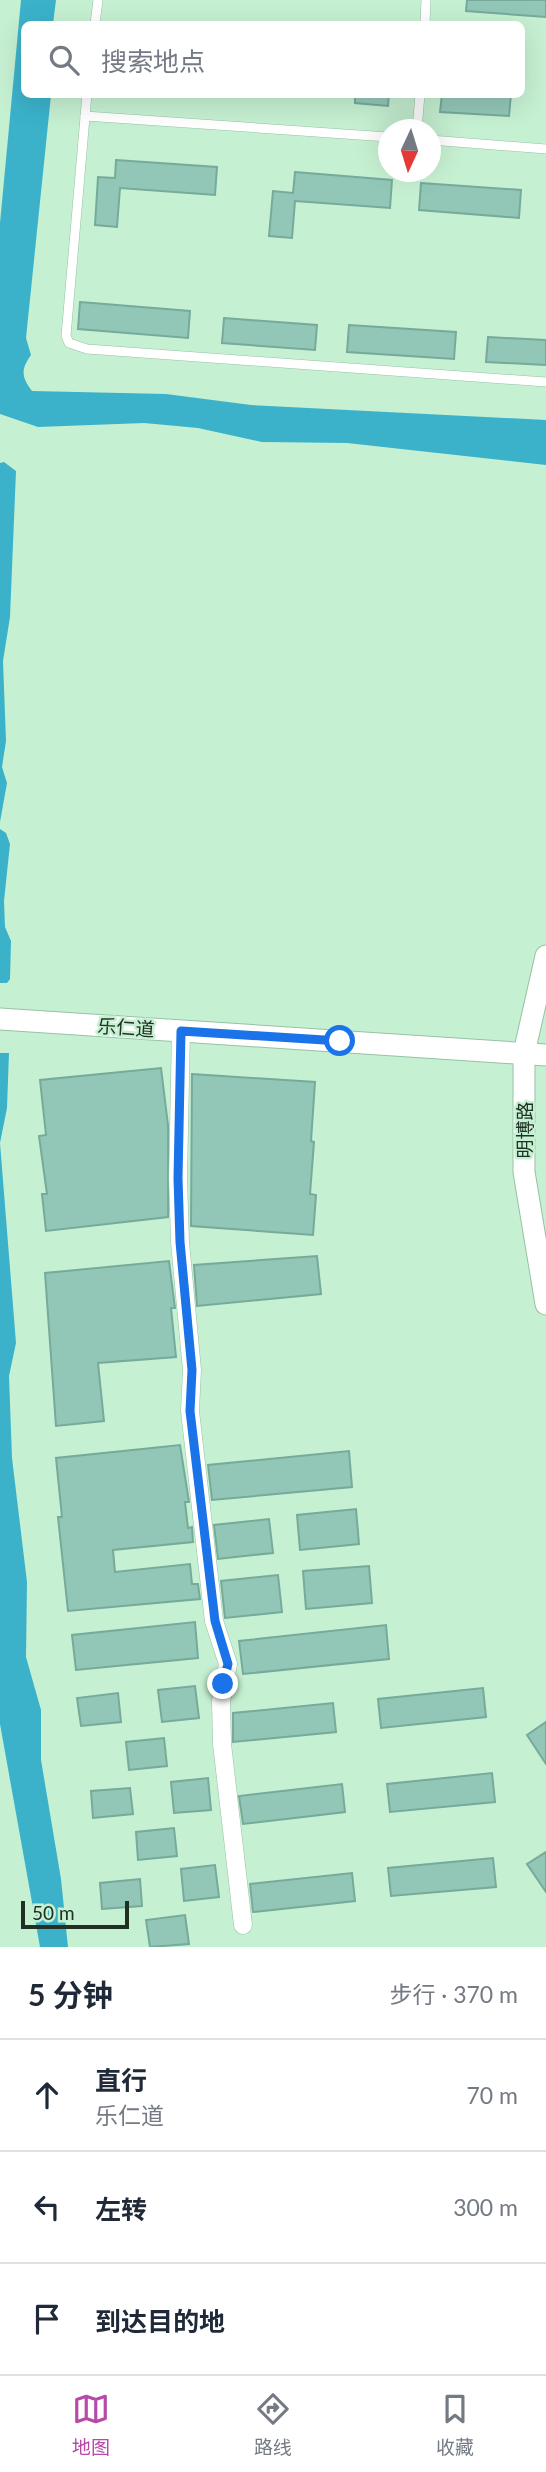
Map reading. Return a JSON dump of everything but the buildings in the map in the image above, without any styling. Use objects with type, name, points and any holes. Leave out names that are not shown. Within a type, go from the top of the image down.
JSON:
[{"type":"street","name":"明博路","points":[[546,956],[524,1053],[524,1172],[543,1262],[546,1304]]},
{"type":"street","name":"乐仁道","points":[[0,1019],[546,1055]]},
{"type":"street","points":[[181,1031],[178,1191],[192,1370],[190,1411],[215,1621],[228,1664],[220,1701],[222,1744],[243,1925]]},
{"type":"lane","points":[[96,21],[98,0]]},
{"type":"lane","points":[[425,21],[426,0]]},
{"type":"lane","points":[[87,98],[66,336],[69,343],[76,347],[546,382]]},
{"type":"lane","points":[[418,119],[420,98]]},
{"type":"lane","points":[[85,116],[378,136]]},
{"type":"lane","points":[[441,141],[546,149]]},
{"type":"water","points":[[21,0],[56,0],[53,21],[21,21],[21,98],[51,98],[26,338],[31,355],[24,373],[32,391],[166,394],[251,405],[546,420],[546,465],[347,443],[262,442],[198,428],[144,423],[38,427],[0,414],[0,223]]},
{"type":"water","points":[[4,462],[16,471],[10,617],[3,661],[6,741],[2,767],[7,783],[0,822],[0,463]]},
{"type":"water","points":[[0,829],[6,833],[10,844],[4,901],[5,927],[11,941],[10,979],[7,983],[0,983]]},
{"type":"water","points":[[0,1053],[9,1053],[7,1108],[0,1143]]},
{"type":"water","points":[[0,1143],[16,1343],[9,1376],[12,1458],[27,1582],[26,1657],[41,1710],[41,1760],[61,1879],[68,1947],[40,1947],[0,1724]]},
{"type":"route","points":[[223,1684],[228,1664],[215,1621],[190,1411],[192,1370],[180,1242],[178,1178],[181,1031],[340,1041]]}]
